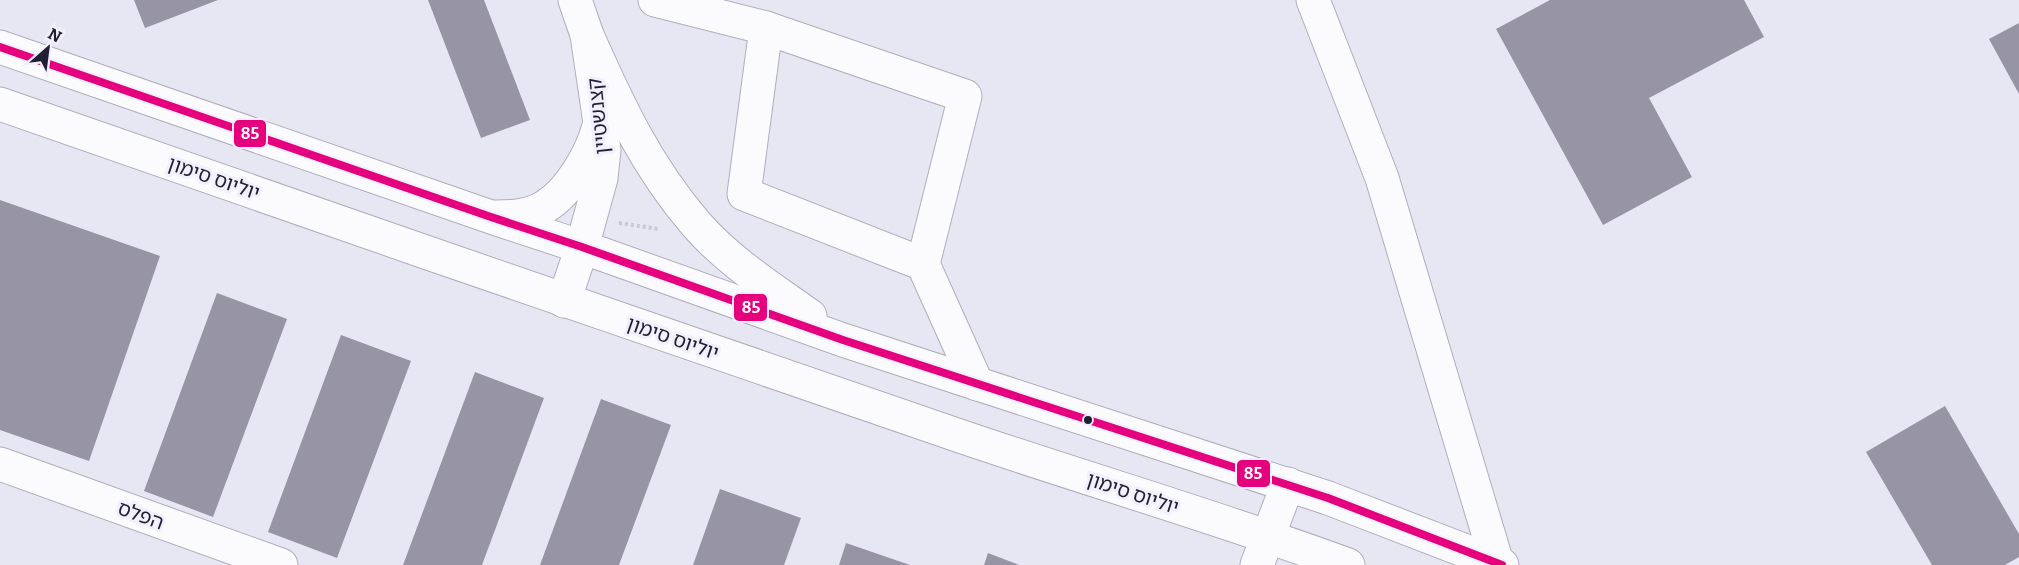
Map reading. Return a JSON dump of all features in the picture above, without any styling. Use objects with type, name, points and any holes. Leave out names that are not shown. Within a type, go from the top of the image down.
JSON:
[{"type":"street","name":"קצנשטיין","points":[[564,301],[591,216],[601,178],[604,150],[587,35],[575,0]]},
{"type":"street","points":[[655,0],[766,28],[964,96],[923,264],[977,384]]},
{"type":"street","points":[[1313,0],[1382,178],[1499,564]]},
{"type":"street","points":[[766,28],[744,194],[923,264]]},
{"type":"street","points":[[587,35],[616,102],[640,148],[666,186],[695,222],[732,259],[843,340]]},
{"type":"street","points":[[0,47],[582,247],[843,340],[1288,484],[1499,564]]},
{"type":"street","name":"יוליוס סימון","points":[[0,104],[964,438],[1262,551],[1337,564]]},
{"type":"street","points":[[490,217],[513,217],[532,213],[547,206],[560,195],[586,158],[595,140],[601,119]]},
{"type":"street","name":"הפלס","points":[[0,464],[281,565]]},
{"type":"street","points":[[1262,551],[1288,484]]},
{"type":"path","points":[[591,216],[659,229],[695,222]]},
{"type":"building","points":[[134,0],[218,0],[145,28]]},
{"type":"building","points":[[428,0],[484,0],[530,120],[481,138]]},
{"type":"building","points":[[1550,0],[1744,0],[1764,37],[1649,98],[1692,177],[1603,225],[1496,29]]},
{"type":"building","points":[[2019,23],[2019,94],[1989,39]]},
{"type":"building","points":[[0,200],[160,256],[89,461],[0,430]]},
{"type":"building","points":[[217,293],[287,319],[213,517],[144,491]]},
{"type":"building","points":[[341,335],[411,361],[337,558],[268,532]]},
{"type":"building","points":[[475,372],[544,398],[482,565],[403,565]]},
{"type":"building","points":[[601,399],[671,425],[619,565],[540,565]]},
{"type":"building","points":[[1945,406],[2019,534],[2019,557],[2005,565],[1932,565],[1866,452]]},
{"type":"building","points":[[720,489],[801,518],[784,565],[693,565]]},
{"type":"building","points":[[846,543],[910,565],[839,565]]},
{"type":"building","points":[[988,553],[1019,565],[984,565]]},
{"type":"transit line","name":"85","points":[[0,47],[582,247],[843,340],[1328,498],[1502,565]]}]
